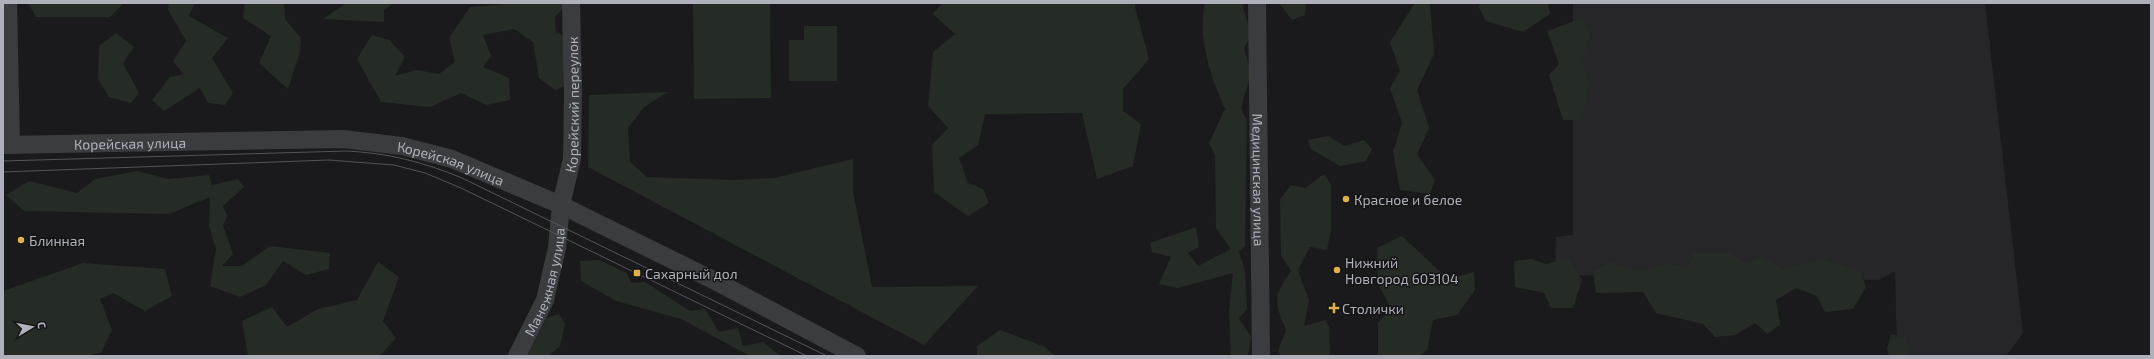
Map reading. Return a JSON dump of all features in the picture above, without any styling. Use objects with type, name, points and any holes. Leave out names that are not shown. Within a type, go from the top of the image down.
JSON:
[{"type":"street","points":[[7,145],[8,3]]},
{"type":"street","name":"Корейский переулок","points":[[561,205],[572,159],[574,95],[571,3]]},
{"type":"street","name":"Медицинская улица","points":[[1257,3],[1262,356]]},
{"type":"street","name":"Корейская улица","points":[[7,145],[343,139],[402,146],[452,159],[561,205],[719,283],[856,356]]},
{"type":"street","name":"Манежная улица","points":[[517,356],[545,300],[557,248],[561,205]]},
{"type":"shaded area","points":[[28,3],[124,3],[110,17],[36,17]]},
{"type":"shaded area","points":[[169,3],[195,3],[189,16],[228,38],[212,58],[233,93],[225,105],[208,103],[200,88],[164,111],[152,100],[170,77],[184,74],[173,61],[186,41],[168,10]]},
{"type":"shaded area","points":[[245,3],[284,3],[285,19],[301,38],[300,52],[288,89],[259,63],[271,36],[243,18]]},
{"type":"shaded area","points":[[346,3],[394,3],[384,10],[384,22],[323,19]]},
{"type":"shaded area","points":[[519,3],[566,3],[566,5],[555,17],[556,33],[568,36],[575,82],[555,90],[539,78],[533,42],[514,29],[483,35],[491,56],[483,67],[509,78],[510,100],[487,105],[461,93],[430,107],[381,102],[357,59],[372,35],[389,40],[405,57],[395,76],[417,70],[439,74],[455,62],[449,38],[470,7]]},
{"type":"shaded area","points":[[693,3],[770,3],[771,98],[694,99]]},
{"type":"shaded area","points":[[942,3],[1136,3],[1135,7],[1149,59],[1123,89],[1123,111],[1141,124],[1133,166],[1097,179],[1082,113],[985,114],[978,145],[959,158],[968,183],[983,189],[989,203],[968,216],[934,192],[932,145],[948,128],[928,106],[933,52],[955,34],[933,14]]},
{"type":"shaded area","points":[[1205,3],[1242,3],[1251,35],[1244,48],[1251,73],[1241,108],[1247,121],[1245,246],[1239,252],[1245,271],[1247,309],[1239,318],[1251,337],[1248,356],[1231,356],[1229,312],[1233,273],[1178,288],[1159,284],[1171,257],[1152,252],[1150,243],[1196,227],[1199,247],[1188,253],[1198,266],[1231,249],[1216,228],[1215,155],[1209,143],[1225,109],[1210,71],[1204,43],[1203,16]]},
{"type":"shaded area","points":[[1279,3],[1306,3],[1305,15],[1292,20]]},
{"type":"shaded area","points":[[1415,3],[1430,4],[1434,54],[1417,90],[1429,128],[1417,154],[1435,180],[1430,194],[1400,190],[1393,152],[1402,123],[1390,88],[1400,71],[1390,42]]},
{"type":"shaded area","points":[[1482,3],[1548,3],[1550,14],[1523,32],[1486,21],[1478,6]]},
{"type":"shaded area","points":[[1573,3],[1985,3],[2023,333],[2006,356],[1897,356],[1895,271],[1878,280],[1555,275],[1556,237],[1573,235]]},
{"type":"shaded area","points":[[1583,18],[1590,34],[1582,62],[1589,83],[1582,120],[1563,120],[1549,75],[1559,64],[1547,31]]},
{"type":"shaded area","points":[[804,26],[837,26],[837,81],[789,81],[789,40],[804,40]]},
{"type":"shaded area","points":[[116,33],[134,47],[123,63],[139,93],[131,103],[109,97],[98,79],[99,46]]},
{"type":"shaded area","points":[[668,92],[644,107],[628,128],[630,162],[647,177],[735,180],[774,178],[853,159],[853,192],[872,287],[978,286],[924,345],[588,167],[589,95]]},
{"type":"shaded area","points":[[1328,136],[1345,146],[1364,140],[1372,149],[1366,161],[1340,166],[1311,149],[1308,140]]},
{"type":"shaded area","points":[[137,171],[169,179],[209,175],[212,185],[238,179],[244,187],[223,206],[227,216],[223,225],[233,254],[222,266],[242,266],[270,246],[330,253],[329,269],[306,275],[283,261],[266,285],[240,297],[210,286],[216,249],[209,226],[210,197],[169,214],[24,211],[6,195],[29,181],[77,193],[95,179]]},
{"type":"shaded area","points":[[1324,174],[1331,185],[1331,229],[1327,250],[1310,247],[1298,270],[1309,300],[1304,326],[1325,320],[1329,326],[1330,356],[1281,356],[1278,351],[1286,330],[1279,312],[1277,299],[1281,287],[1291,271],[1281,255],[1280,200],[1291,185],[1305,188]]},
{"type":"shaded area","points":[[1402,236],[1448,279],[1474,272],[1475,290],[1457,315],[1433,320],[1427,350],[1420,356],[1378,356],[1378,323],[1391,308],[1378,284],[1377,248]]},
{"type":"shaded area","points":[[1694,253],[1730,253],[1745,263],[1762,257],[1782,269],[1822,259],[1860,271],[1866,287],[1853,309],[1825,312],[1817,296],[1796,288],[1776,300],[1780,325],[1767,334],[1755,323],[1735,335],[1715,337],[1703,324],[1656,313],[1643,292],[1596,293],[1593,272],[1611,262],[1641,271],[1667,263],[1688,268]]},
{"type":"shaded area","points":[[1568,258],[1582,280],[1573,308],[1551,308],[1544,293],[1515,287],[1514,261],[1531,259],[1546,264]]},
{"type":"shaded area","points":[[599,260],[627,273],[631,283],[645,282],[690,311],[705,309],[719,332],[738,328],[743,346],[763,342],[781,356],[750,356],[681,319],[616,301],[581,281],[580,261]]},
{"type":"shaded area","points":[[378,262],[399,277],[383,321],[396,338],[380,356],[248,356],[242,321],[272,307],[287,327],[318,309],[357,300]]},
{"type":"shaded area","points":[[83,263],[165,269],[172,296],[145,311],[113,293],[100,299],[112,330],[101,353],[82,356],[3,356],[3,291]]},
{"type":"shaded area","points":[[559,314],[565,324],[560,346],[549,356],[527,356],[547,318]]},
{"type":"shaded area","points":[[1000,330],[1045,347],[1055,356],[977,356],[977,346]]},
{"type":"shaded area","points":[[1891,334],[1905,338],[1910,356],[1889,356],[1887,349]]},
{"type":"tram line","points":[[3,161],[346,151],[406,159],[462,178],[827,356]]},
{"type":"tram line","points":[[3,172],[329,160],[394,165],[425,173],[461,188],[807,356]]},
{"type":"place","name":"Красное и белое","points":[[1346,199]]},
{"type":"place","name":"Блинная","points":[[21,240]]},
{"type":"place","name":"Нижний Новгород 603104","points":[[1337,270]]},
{"type":"place","name":"Сахарный дол","points":[[637,273]]},
{"type":"place","name":"Столички","points":[[1334,308]]}]
